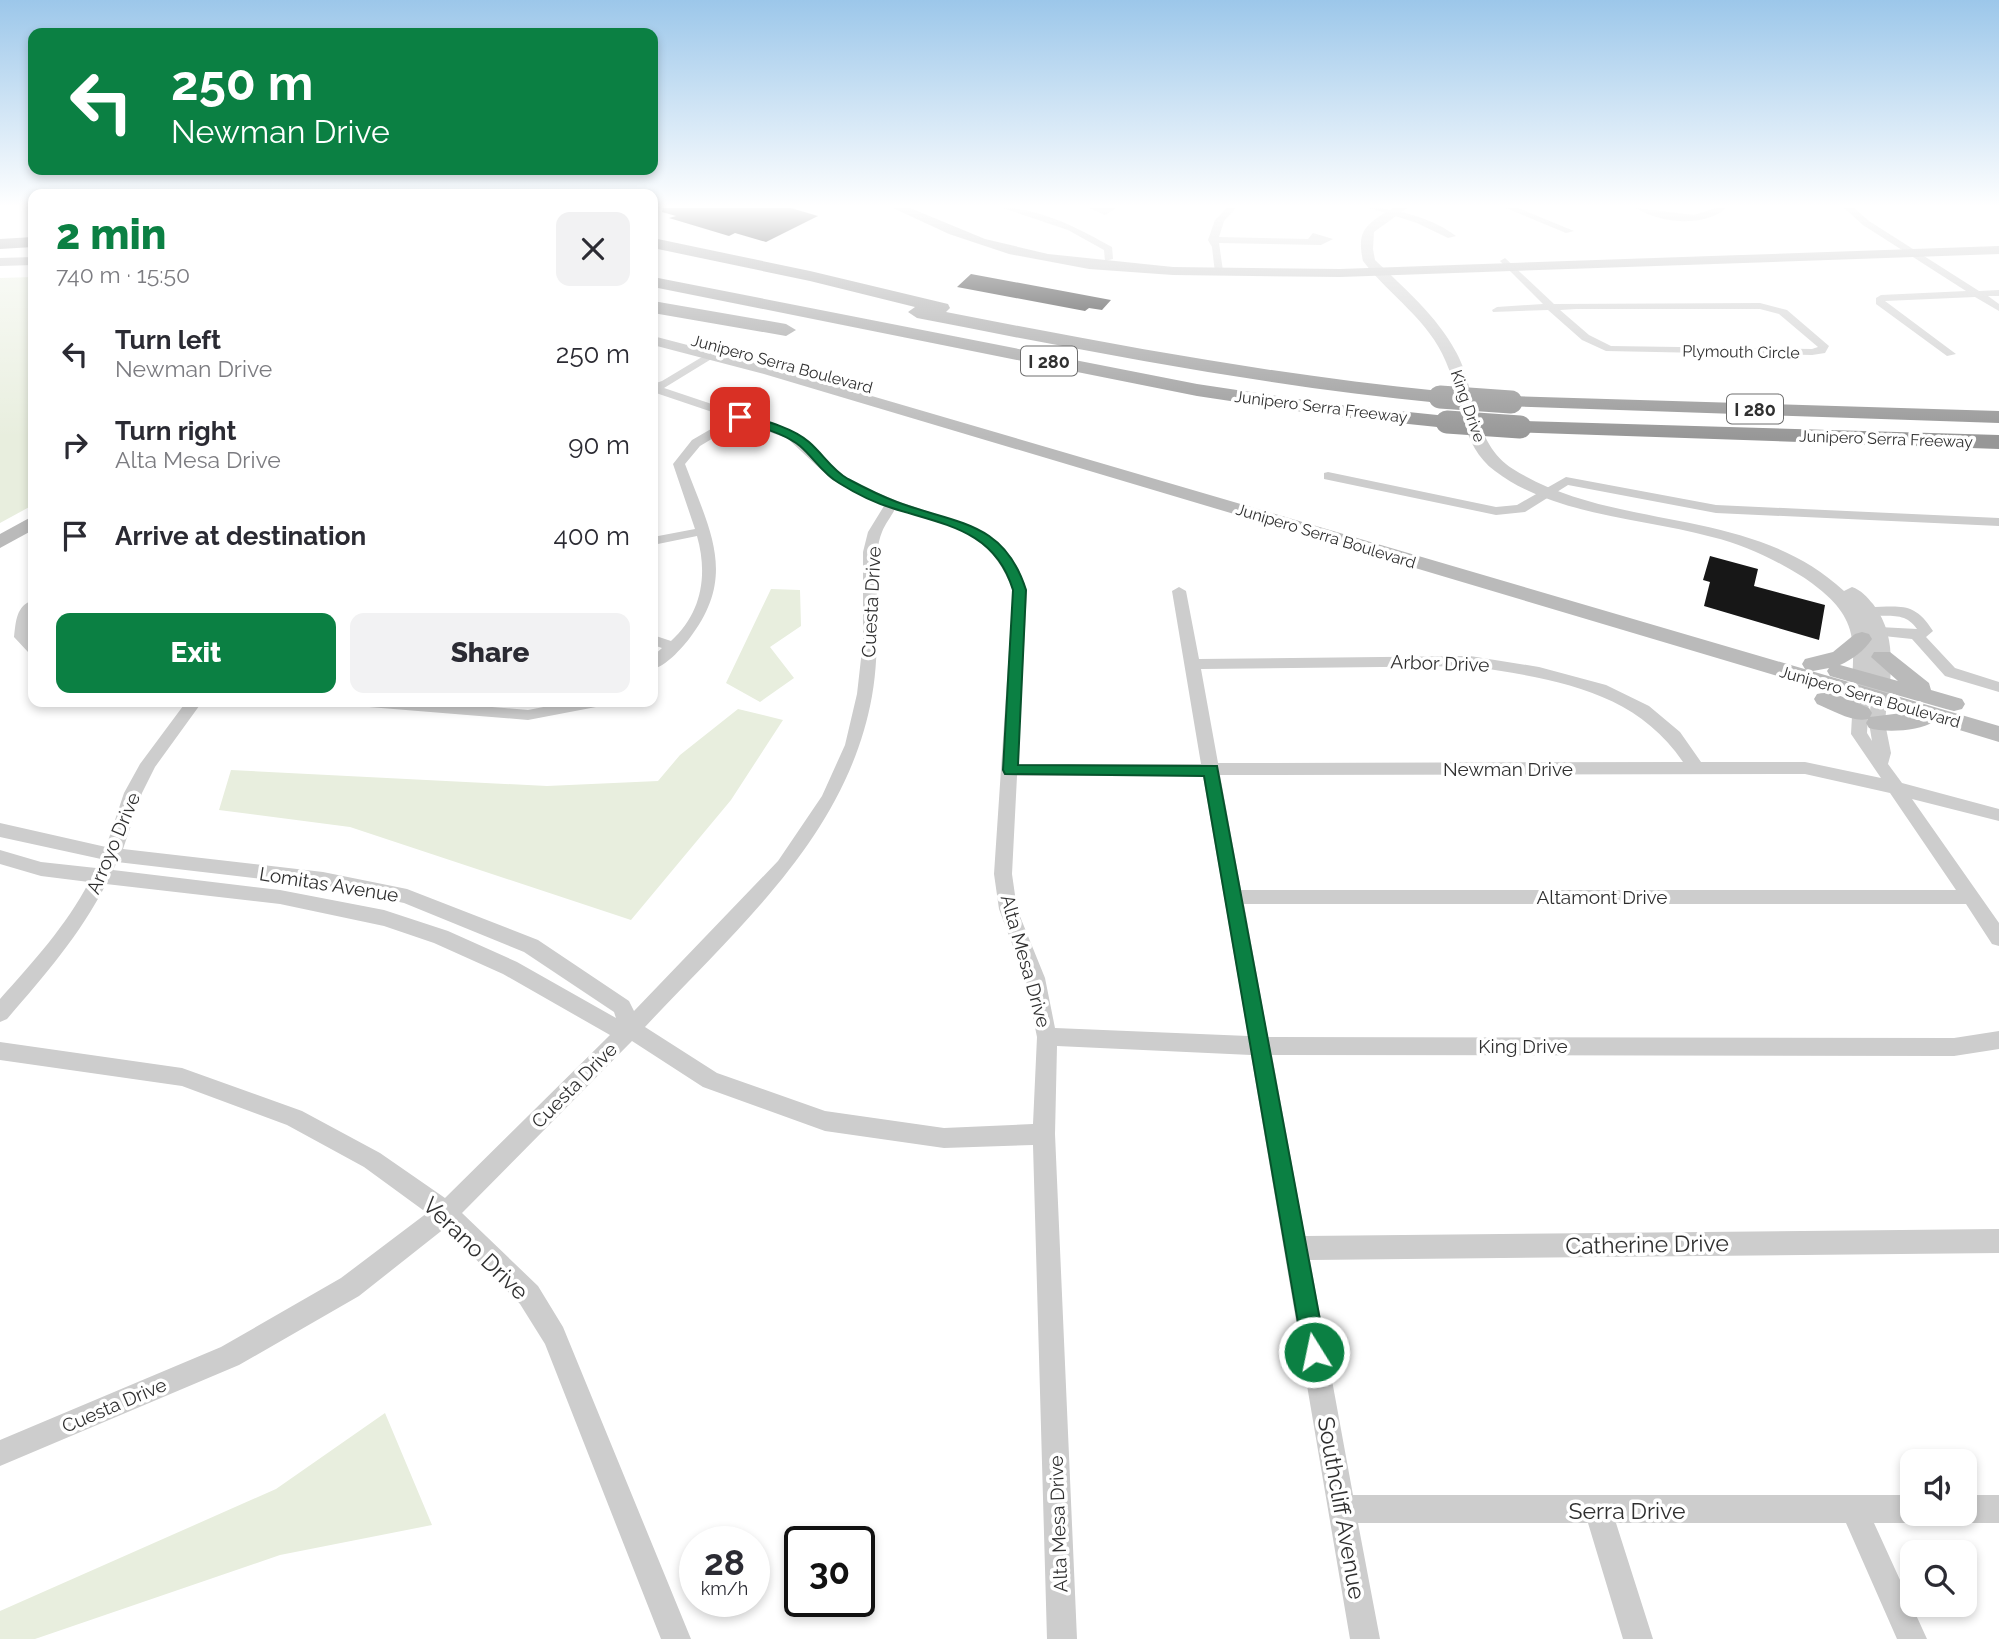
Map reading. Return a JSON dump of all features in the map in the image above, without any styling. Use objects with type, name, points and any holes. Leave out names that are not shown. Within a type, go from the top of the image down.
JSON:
[{"type":"highway","name":"Junipero Serra Freeway","points":[[666,284],[1196,390],[1353,413],[1520,427],[1999,442]]},
{"type":"highway","name":"Junipero Serra Freeway","points":[[774,284],[1256,376],[1440,397],[1511,402],[1999,417]]},
{"type":"highway","points":[[845,284],[1006,324],[1030,334]]},
{"type":"highway","points":[[658,308],[802,332]]},
{"type":"highway","points":[[857,342],[1176,393],[1353,413]]},
{"type":"main road","name":"Junipero Serra Boulevard","points":[[658,332],[1732,657],[1768,676],[1870,699],[1952,712],[1999,716]]},
{"type":"main road","name":"Junipero Serra Boulevard","points":[[658,342],[714,350],[1813,664],[1870,699]]},
{"type":"main road","points":[[0,542],[28,525]]},
{"type":"main road","points":[[0,552],[28,536]]},
{"type":"main road","points":[[1813,664],[1842,656],[1871,635]]},
{"type":"main road","points":[[1882,657],[1952,712]]},
{"type":"main road","points":[[1870,699],[1911,718],[1952,712]]},
{"type":"main road","name":"Junipero Serra Boulevard","points":[[1952,712],[1999,734]]},
{"type":"street","name":"King Drive","points":[[1397,284],[1450,352],[1477,439],[1491,460],[1519,479],[1552,489],[1710,521],[1771,541],[1821,567],[1868,611],[1871,635],[1870,699],[1883,753],[1880,764],[1999,938]]},
{"type":"street","name":"Plymouth Circle","points":[[1528,284],[1551,307],[1584,337],[1598,347],[1812,352],[1821,351],[1824,346],[1783,312],[1760,306],[1551,307]]},
{"type":"street","points":[[1961,284],[1999,309]]},
{"type":"street","points":[[1951,354],[1880,302],[1885,297],[1999,293]]},
{"type":"street","points":[[1497,310],[1551,307]]},
{"type":"street","points":[[658,378],[714,350]]},
{"type":"street","points":[[658,386],[666,384],[714,350]]},
{"type":"street","name":"Alta Mesa Drive","points":[[658,390],[790,435],[805,444],[823,465],[842,480],[892,504],[968,527],[998,549],[1014,572],[1020,590],[1003,874],[1008,909],[1035,978],[1047,1037],[1044,1134],[1062,1639]]},
{"type":"street","points":[[658,660],[676,647],[708,603],[712,569],[703,531],[679,464],[696,443],[740,417]]},
{"type":"street","points":[[1328,477],[1496,511],[1520,509],[1566,481],[1716,509],[1999,522]]},
{"type":"street","name":"King Drive","points":[[1552,489],[1575,502],[1737,537],[1764,547],[1798,565],[1827,586],[1856,620],[1883,643],[1882,657],[1870,699]]},
{"type":"street","name":"Cuesta Drive","points":[[0,1452],[230,1356],[350,1287],[446,1213],[630,1029],[784,866],[830,798],[853,745],[864,694],[870,641],[870,552],[876,532],[892,504]]},
{"type":"street","points":[[658,540],[703,531]]},
{"type":"street","name":"Southcliff Avenue","points":[[1180,591],[1365,1639]]},
{"type":"street","points":[[28,608],[25,611],[20,637],[28,644]]},
{"type":"street","points":[[1868,611],[1916,615],[1926,631],[1916,635],[1871,635]]},
{"type":"street","points":[[1916,635],[1950,672],[1999,687]]},
{"type":"street","points":[[658,642],[676,647]]},
{"type":"street","name":"Arbor Drive","points":[[1192,664],[1470,661],[1539,672],[1600,689],[1643,710],[1674,736],[1696,768]]},
{"type":"street","name":"Arroyo Drive","points":[[0,1013],[82,913],[112,855],[134,793],[148,764],[190,707]]},
{"type":"street","points":[[430,707],[528,715],[570,707]]},
{"type":"street","name":"Newman Drive","points":[[1010,770],[1805,768],[1999,815]]},
{"type":"street","name":"Lomitas Avenue","points":[[0,830],[112,855],[323,879],[407,896],[531,946],[622,1007],[630,1029]]},
{"type":"street","name":"Lomitas Avenue","points":[[0,857],[41,869],[279,897],[384,918],[491,959],[609,1026],[630,1029],[710,1080],[825,1121],[944,1138],[1044,1134]]},
{"type":"street","name":"Altamont Drive","points":[[1234,897],[1971,897]]},
{"type":"street","name":"King Drive","points":[[1047,1037],[1261,1046],[1954,1047],[1999,1040]]},
{"type":"street","name":"Verano Drive","points":[[0,1051],[183,1077],[294,1118],[372,1160],[446,1213],[529,1295],[554,1336],[676,1639]]},
{"type":"street","name":"Catherine Drive","points":[[1296,1248],[1999,1241]]},
{"type":"street","name":"Serra Drive","points":[[1342,1509],[1900,1509]]},
{"type":"street","points":[[1977,1509],[1999,1509]]},
{"type":"street","points":[[1598,1510],[1638,1639]]},
{"type":"street","points":[[1854,1510],[1912,1639]]},
{"type":"green space","points":[[0,284],[28,284],[28,508],[0,523]]},
{"type":"green space","points":[[771,589],[800,590],[801,626],[770,647],[794,678],[760,702],[726,683]]},
{"type":"green space","points":[[738,709],[783,720],[731,800],[631,920],[350,827],[219,810],[231,770],[547,786],[658,781],[680,755]]},
{"type":"green space","points":[[385,1413],[432,1525],[280,1555],[35,1639],[0,1639],[0,1611],[276,1489]]},
{"type":"building","points":[[960,284],[1027,284],[1111,300],[1102,310],[1089,308],[1085,311],[957,287]]},
{"type":"building","points":[[1710,556],[1758,569],[1754,586],[1825,605],[1819,640],[1704,606],[1710,582],[1703,580]]},
{"type":"route","points":[[740,417],[790,435],[805,444],[823,465],[842,480],[892,504],[968,527],[998,549],[1014,572],[1020,590],[1010,770],[1211,770],[1314,1352]]}]
